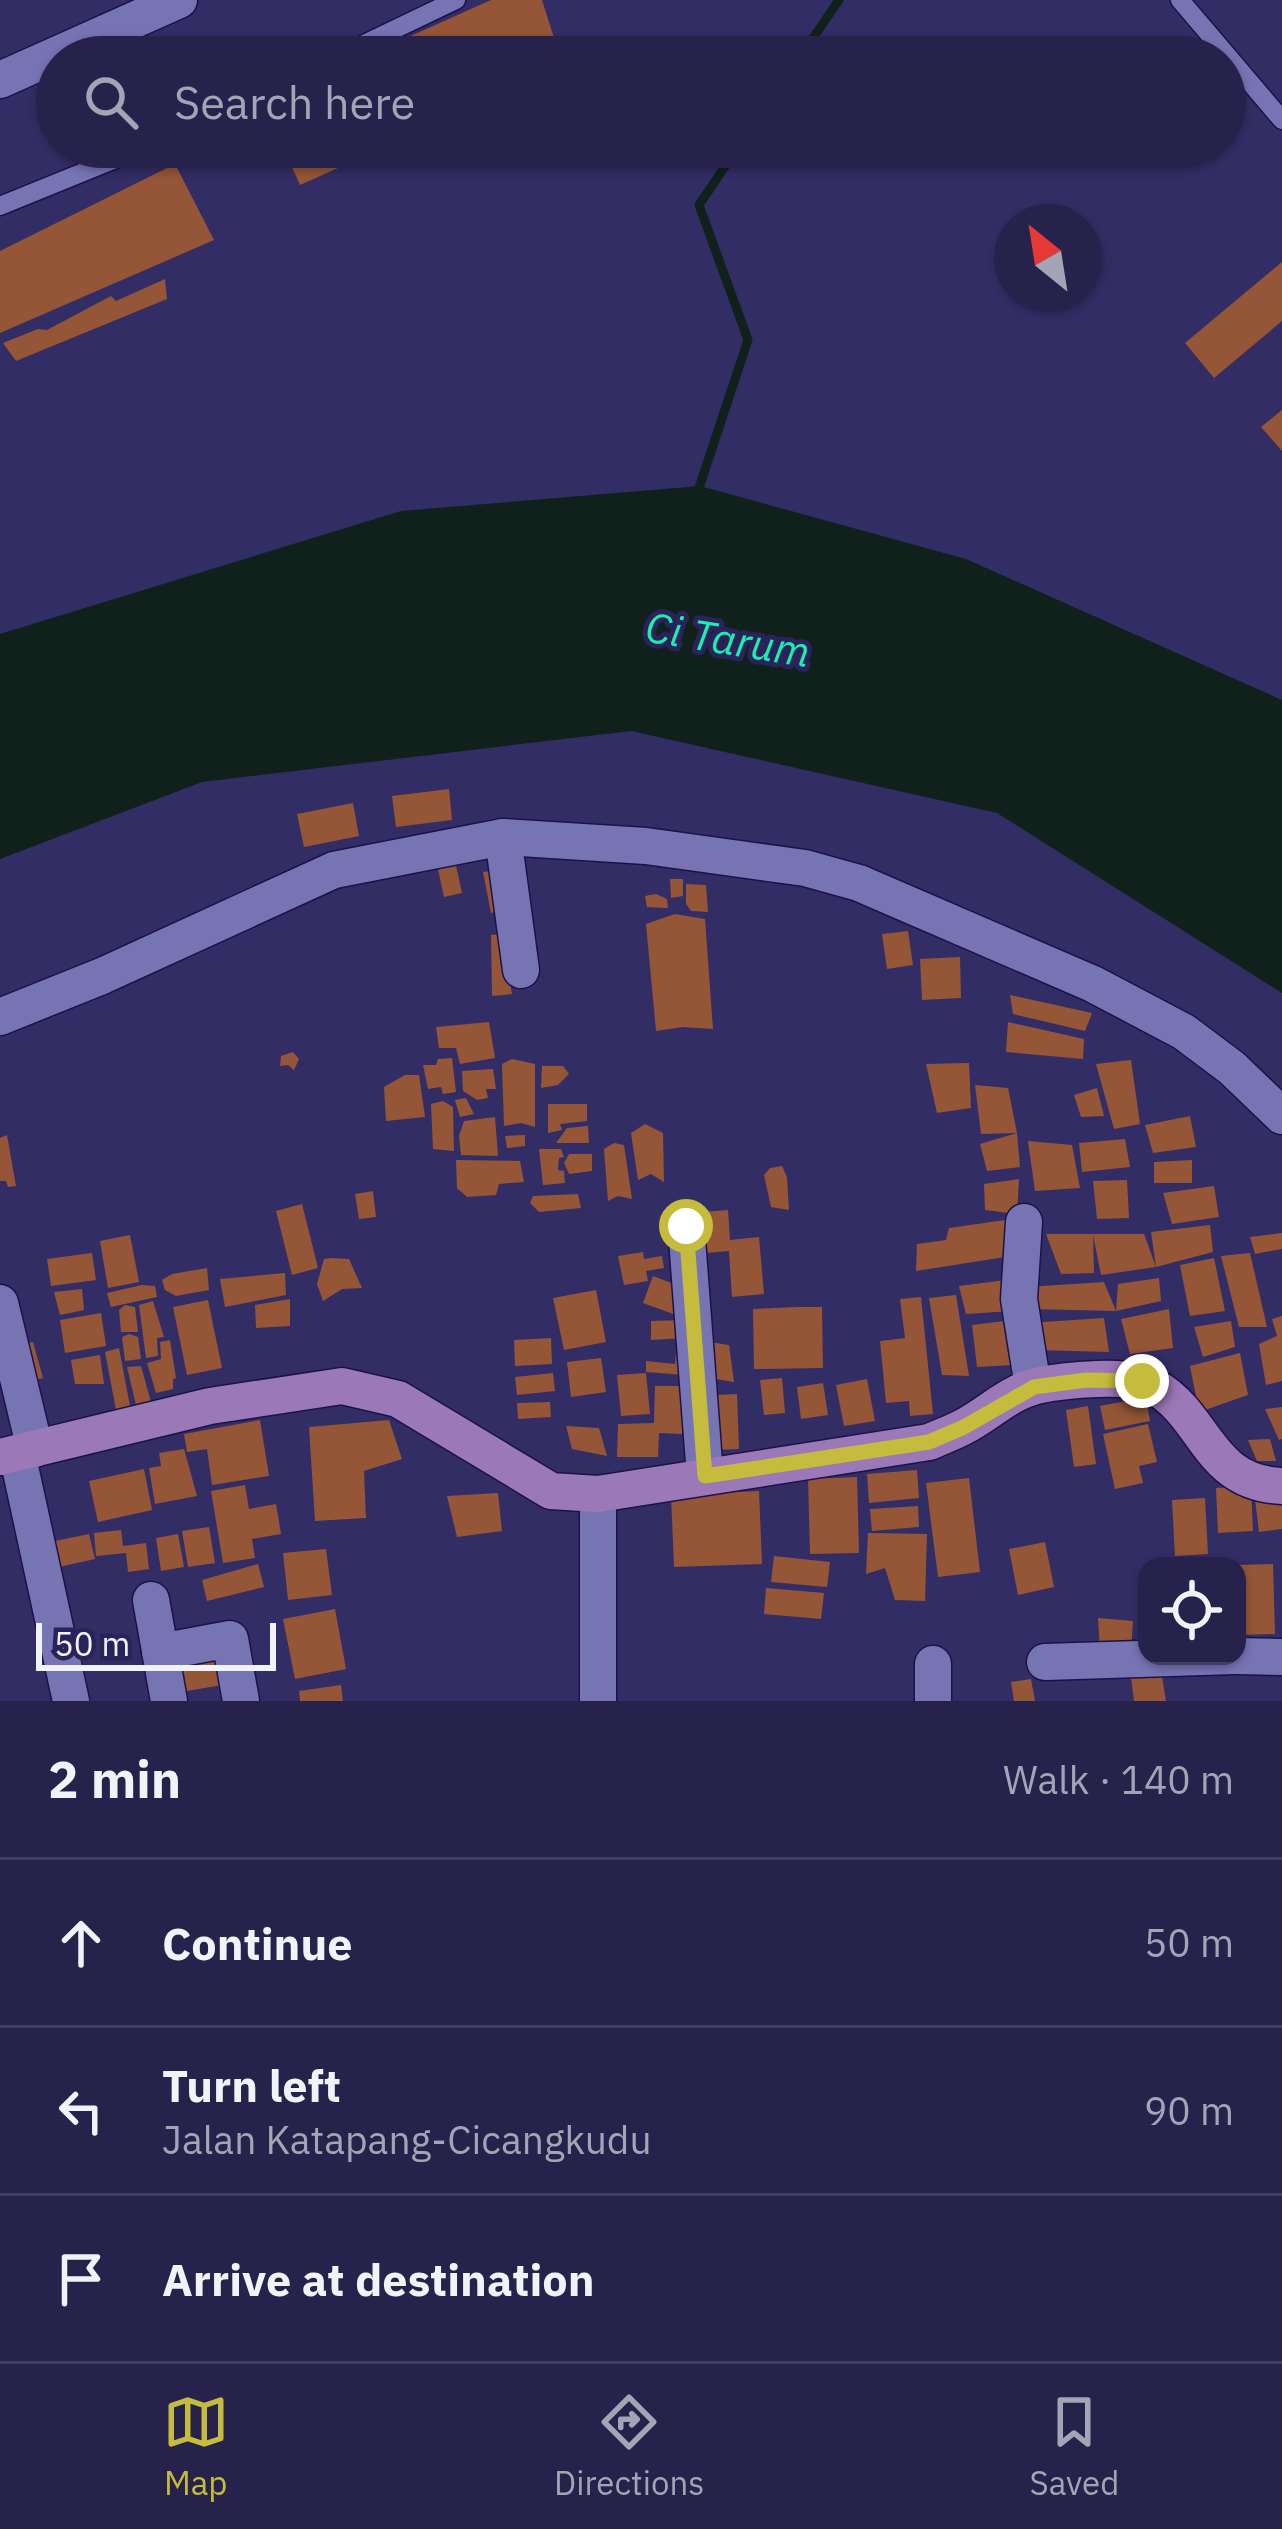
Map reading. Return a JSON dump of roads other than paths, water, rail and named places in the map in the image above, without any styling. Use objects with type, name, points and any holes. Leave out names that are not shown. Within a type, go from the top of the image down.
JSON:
[{"type":"street","points":[[98,36],[179,0]]},
{"type":"street","points":[[0,80],[36,64]]},
{"type":"street","points":[[502,837],[520,970]]},
{"type":"street","points":[[0,1017],[334,870],[502,837],[646,846],[805,868],[859,883],[1093,983],[1184,1032],[1232,1068],[1282,1116]]},
{"type":"street","points":[[1024,1222],[1019,1300],[1034,1387]]},
{"type":"street","points":[[686,1226],[705,1476]]},
{"type":"street","points":[[0,1304],[18,1453],[71,1701]]},
{"type":"street","points":[[18,1453],[209,1406],[342,1386],[398,1399],[551,1491],[598,1494],[929,1442],[1034,1387],[1086,1380],[1142,1381],[1167,1396],[1237,1474],[1264,1485],[1282,1486]]},
{"type":"street","points":[[598,1494],[598,1701]]},
{"type":"street","points":[[151,1600],[169,1701]]},
{"type":"street","points":[[160,1652],[230,1640],[241,1701]]},
{"type":"street","points":[[1246,1656],[1282,1657]]},
{"type":"street","points":[[1045,1662],[1138,1659]]},
{"type":"street","points":[[933,1664],[933,1701]]},
{"type":"lane","points":[[381,36],[456,0]]},
{"type":"lane","points":[[1180,0],[1211,36]]},
{"type":"lane","points":[[1246,78],[1282,120]]},
{"type":"lane","points":[[0,206],[93,168]]},
{"type":"water","name":"Ci Tarum","points":[[700,486],[966,559],[1282,700],[1282,993],[997,813],[631,731],[202,782],[0,859],[0,634],[401,511]]},
{"type":"waterway","points":[[814,36],[839,0]]},
{"type":"waterway","points":[[696,497],[748,340],[699,205],[724,168]]}]
